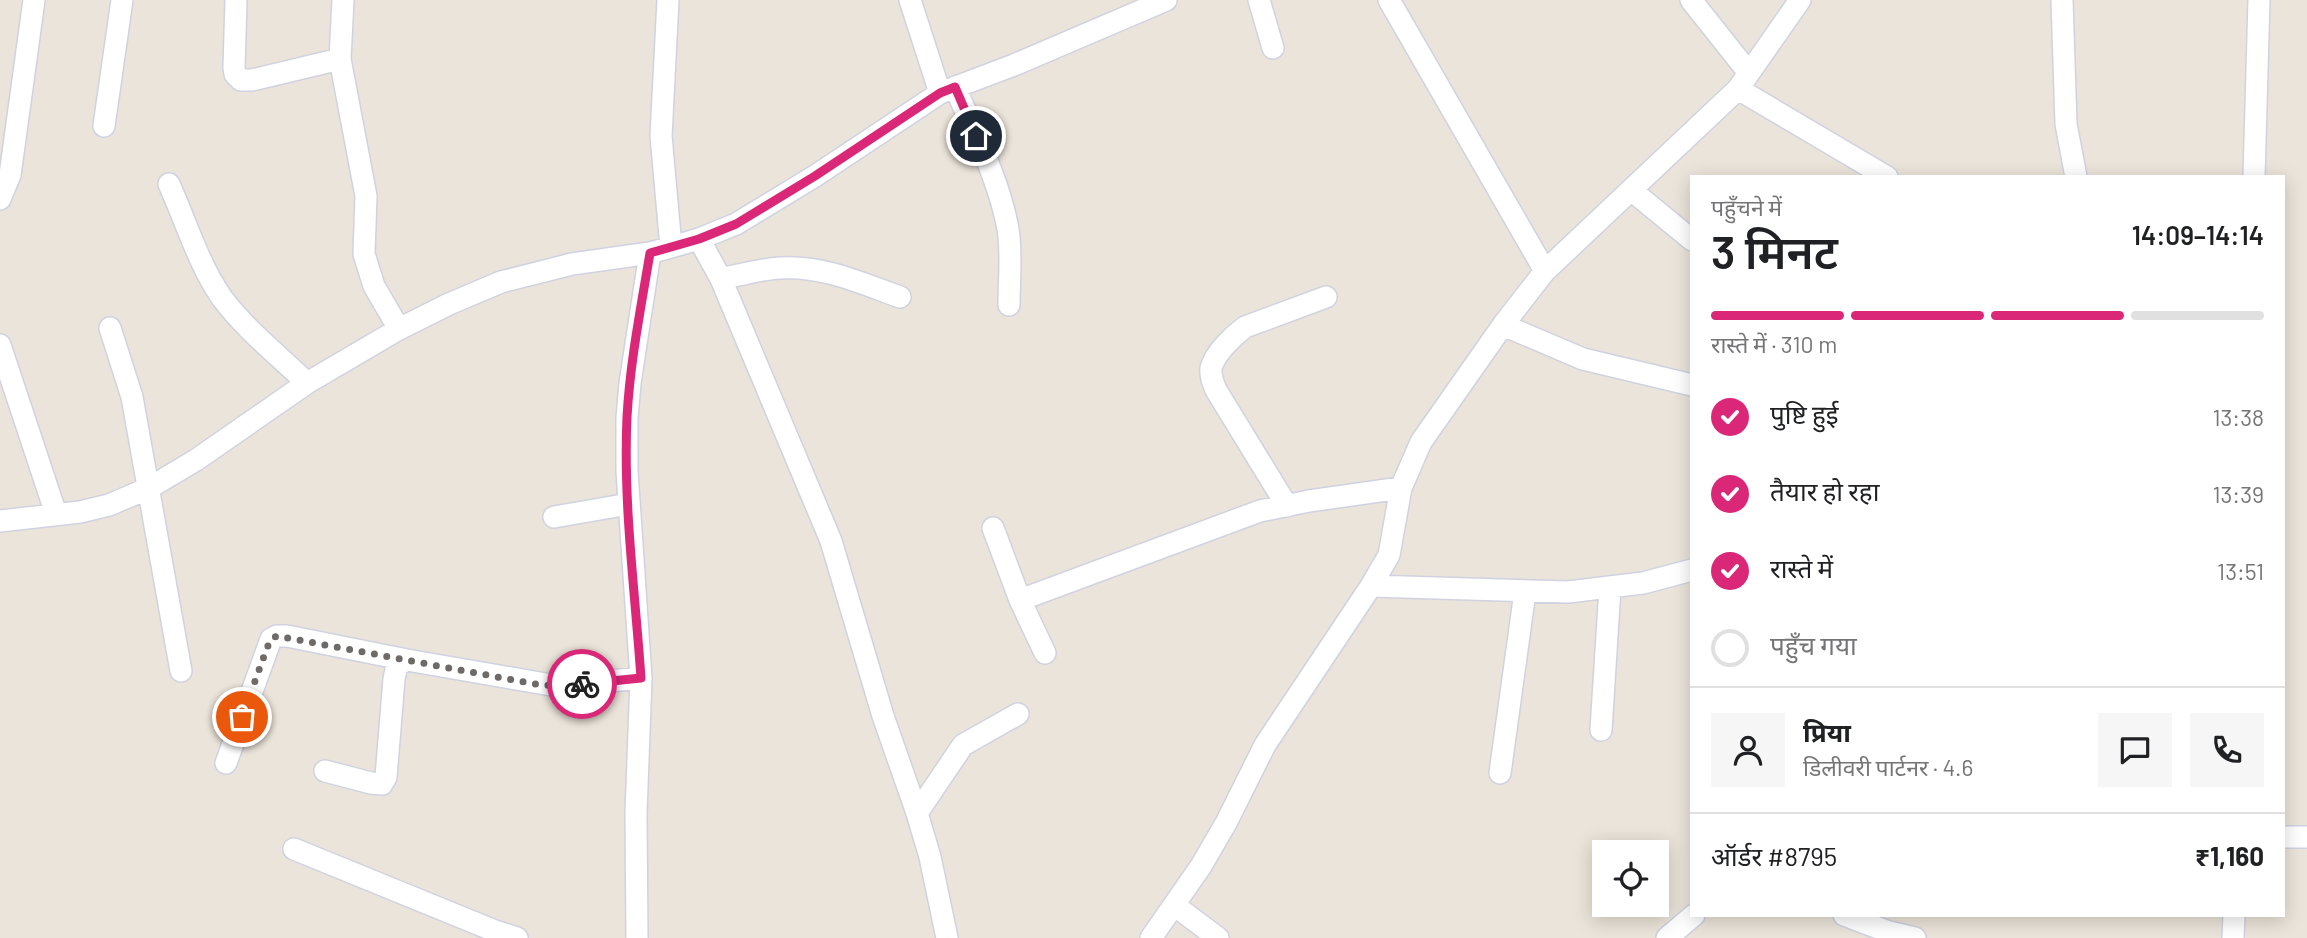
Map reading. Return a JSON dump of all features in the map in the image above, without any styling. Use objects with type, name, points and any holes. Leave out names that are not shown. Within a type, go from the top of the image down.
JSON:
[{"type":"street","points":[[0,199],[10,175],[34,0]]},
{"type":"street","points":[[104,126],[122,0]]},
{"type":"street","points":[[236,0],[234,68],[235,74],[241,80],[252,80],[340,59]]},
{"type":"street","points":[[343,0],[340,59],[366,196],[364,254],[374,286],[399,329]]},
{"type":"street","points":[[668,0],[661,136],[671,247]]},
{"type":"street","points":[[910,0],[948,90],[996,185],[1008,232],[1009,304]]},
{"type":"street","points":[[0,521],[109,505],[149,488],[197,460],[307,383],[399,329],[449,304],[501,282],[572,264],[650,253],[699,239],[736,224],[948,90],[1166,0]]},
{"type":"street","points":[[1259,0],[1273,48]]},
{"type":"street","points":[[1389,0],[1545,271]]},
{"type":"street","points":[[1690,0],[1743,81],[1884,175]]},
{"type":"street","points":[[1151,938],[1226,823],[1265,746],[1389,555],[1401,488],[1421,442],[1503,325],[1545,271],[1743,81],[1800,0]]},
{"type":"street","points":[[2062,0],[2066,124],[2076,175]]},
{"type":"street","points":[[2254,175],[2259,0]]},
{"type":"street","points":[[169,184],[211,280],[222,298],[236,315],[307,383]]},
{"type":"street","points":[[1631,190],[1690,238]]},
{"type":"street","points":[[699,239],[721,279],[831,541],[883,716],[930,857],[947,938]]},
{"type":"street","points":[[637,938],[636,813],[641,678],[627,471],[630,383],[650,253]]},
{"type":"street","points":[[721,279],[779,268],[801,268],[847,277],[900,297]]},
{"type":"street","points":[[1287,506],[1216,390],[1210,370],[1221,352],[1245,327],[1326,297]]},
{"type":"street","points":[[1503,325],[1583,359],[1690,385]]},
{"type":"street","points":[[110,328],[127,376],[181,671]]},
{"type":"street","points":[[0,345],[56,514]]},
{"type":"street","points":[[1020,600],[1226,522],[1287,506],[1401,488]]},
{"type":"street","points":[[554,517],[629,504]]},
{"type":"street","points":[[993,528],[1020,600],[1045,653]]},
{"type":"street","points":[[1371,586],[1569,592],[1643,583],[1690,571]]},
{"type":"street","points":[[1601,730],[1610,588]]},
{"type":"street","points":[[1500,773],[1525,592]]},
{"type":"street","points":[[226,763],[271,639],[277,636],[556,686],[641,678]]},
{"type":"street","points":[[325,771],[382,784],[386,777],[394,679],[397,665],[407,660]]},
{"type":"street","points":[[917,813],[963,745],[1018,714]]},
{"type":"street","points":[[2285,837],[2307,837]]},
{"type":"street","points":[[294,849],[493,935],[517,938]]},
{"type":"street","points":[[1174,905],[1218,938]]},
{"type":"street","points":[[1848,917],[1915,938]]},
{"type":"street","points":[[2233,938],[2234,917]]},
{"type":"way so far","points":[[242,717],[267,648],[271,639],[277,636],[535,684],[582,684]]},
{"type":"route","points":[[582,684],[641,678],[627,471],[627,418],[650,253],[699,239],[736,224],[815,176],[940,93],[955,87],[976,136]]}]
